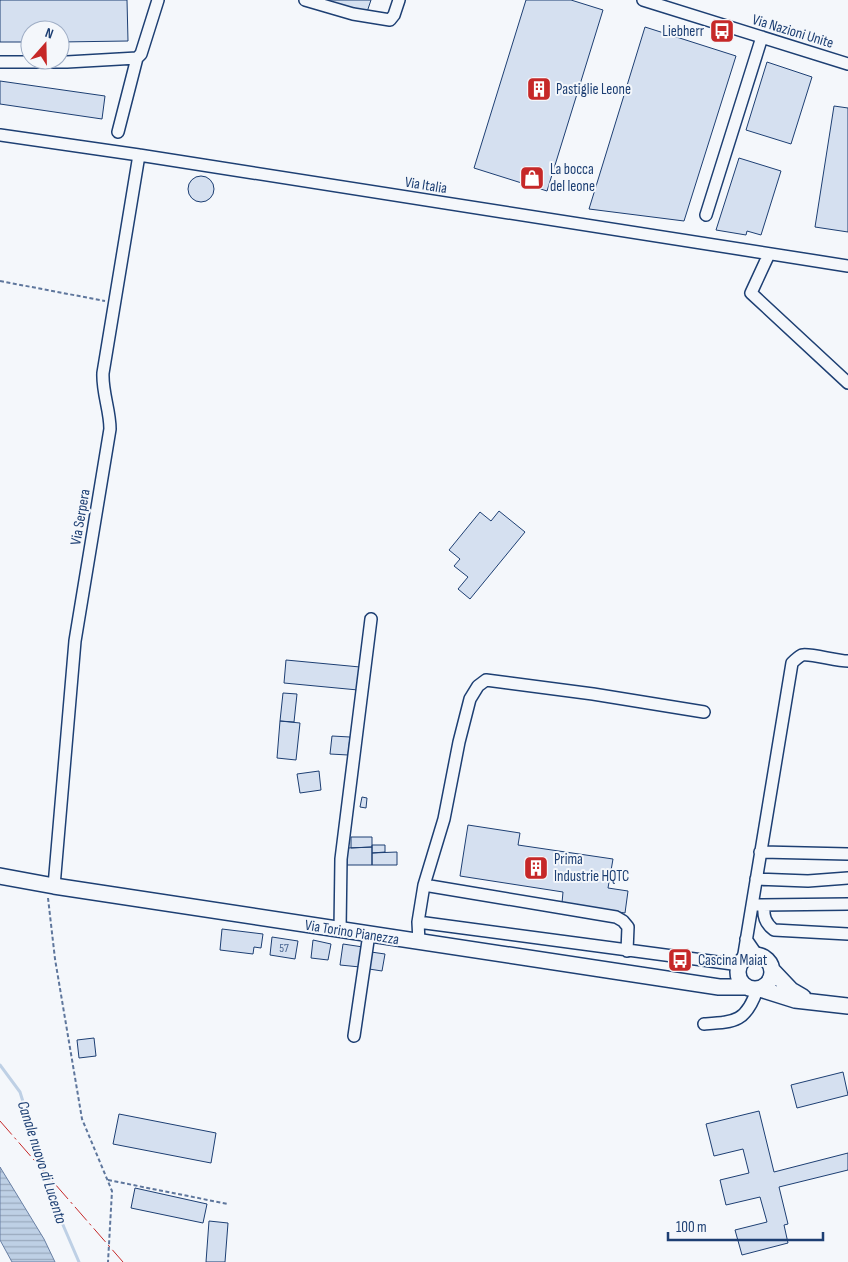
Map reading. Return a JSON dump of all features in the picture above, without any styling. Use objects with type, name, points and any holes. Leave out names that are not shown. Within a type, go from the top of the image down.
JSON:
[{"type":"main road","name":"Via Torino Pianezza","points":[[0,876],[50,886],[705,985],[753,988],[795,1000],[809,1000],[848,1006]]},
{"type":"main road","points":[[705,985],[731,973],[745,962],[768,960],[773,971],[770,982],[753,988],[739,978],[745,962]]},
{"type":"main road","name":"Via Torino Pianezza","points":[[773,971],[791,990],[809,1000]]},
{"type":"street","points":[[118,132],[137,58],[141,54],[158,0]]},
{"type":"street","points":[[305,0],[353,14],[390,20],[394,15],[399,0]]},
{"type":"street","name":"Via Nazioni Unite","points":[[643,0],[848,64]]},
{"type":"street","points":[[706,215],[762,37]]},
{"type":"street","points":[[0,62],[67,62],[137,58]]},
{"type":"street","name":"Via Italia","points":[[0,134],[139,154],[848,266]]},
{"type":"street","name":"Via Serpera","points":[[50,886],[75,641],[110,429],[110,420],[102,385],[139,154]]},
{"type":"street","points":[[769,254],[751,293],[848,383]]},
{"type":"street","points":[[340,930],[341,859],[371,618]]},
{"type":"street","points":[[418,922],[627,950],[745,962],[751,905],[792,663],[796,658],[803,655],[848,661]]},
{"type":"street","points":[[419,942],[418,922],[424,886],[444,819],[459,742],[470,699],[478,686],[486,680],[593,694],[704,712]]},
{"type":"street","points":[[760,852],[848,854]]},
{"type":"street","points":[[756,879],[808,881],[848,878]]},
{"type":"street","points":[[424,886],[616,917],[628,927],[627,950]]},
{"type":"street","points":[[751,905],[848,904]]},
{"type":"street","points":[[764,905],[764,915],[768,925],[774,930],[848,934]]},
{"type":"street","points":[[354,1036],[369,934]]},
{"type":"street","points":[[704,1024],[731,1022],[742,1017],[751,1005],[753,988]]},
{"type":"path","points":[[0,281],[115,303]]},
{"type":"path","points":[[50,886],[55,959],[82,1119],[112,1191],[108,1262]]},
{"type":"path","points":[[108,1180],[228,1204]]},
{"type":"water","points":[[0,1167],[44,1239],[55,1262],[12,1262],[0,1240]]},
{"type":"building","points":[[0,0],[127,0],[128,41],[70,42],[70,20],[20,20],[20,42],[0,42]]},
{"type":"building","points":[[324,0],[371,0],[367,12]]},
{"type":"building","name":"Pastiglie Leone","points":[[526,0],[571,0],[603,10],[547,191],[474,168]]},
{"type":"building","points":[[645,27],[736,56],[684,221],[589,209]]},
{"type":"building","points":[[767,62],[812,77],[791,144],[746,130]]},
{"type":"building","points":[[0,81],[105,96],[102,119],[0,104]]},
{"type":"building","points":[[834,106],[848,108],[848,232],[815,227]]},
{"type":"building","points":[[739,158],[781,171],[761,235],[747,231],[746,235],[716,230]]},
{"type":"building","points":[[201,176],[210,180],[214,189],[210,198],[201,202],[192,198],[188,189],[192,180]]},
{"type":"building","points":[[499,511],[525,532],[470,599],[458,589],[468,577],[454,566],[460,559],[449,550],[480,512],[491,521]]},
{"type":"building","points":[[286,660],[360,667],[358,690],[284,683]]},
{"type":"building","points":[[283,693],[297,694],[294,722],[280,721]]},
{"type":"building","points":[[280,721],[300,723],[296,760],[277,758]]},
{"type":"building","points":[[332,736],[350,737],[348,755],[330,754]]},
{"type":"building","points":[[319,771],[321,790],[300,793],[297,774]]},
{"type":"building","points":[[362,797],[367,798],[366,808],[360,807]]},
{"type":"building","name":"Prima Industrie HQTC","points":[[468,825],[520,833],[518,845],[613,859],[608,888],[628,891],[625,913],[562,903],[563,892],[460,876]]},
{"type":"building","points":[[351,837],[372,837],[372,847],[351,848]]},
{"type":"building","points":[[372,845],[385,845],[385,852],[372,853]]},
{"type":"building","points":[[372,847],[372,865],[347,865],[347,848]]},
{"type":"building","points":[[397,852],[397,865],[372,865],[372,853]]},
{"type":"building","points":[[222,929],[263,934],[261,948],[254,947],[253,954],[220,950]]},
{"type":"building","points":[[272,937],[298,941],[295,959],[270,955]]},
{"type":"building","points":[[313,940],[331,944],[328,960],[311,958]]},
{"type":"building","points":[[343,944],[363,947],[360,967],[340,965]]},
{"type":"building","points":[[371,952],[385,954],[382,971],[369,969]]},
{"type":"building","points":[[94,1038],[96,1056],[79,1058],[77,1040]]},
{"type":"building","points":[[843,1072],[848,1095],[797,1108],[791,1085]]},
{"type":"building","points":[[759,1111],[774,1172],[848,1153],[848,1170],[779,1187],[788,1224],[784,1225],[788,1243],[742,1255],[735,1230],[767,1222],[760,1197],[726,1205],[720,1180],[749,1173],[743,1149],[714,1156],[706,1124]]},
{"type":"building","points":[[119,1114],[216,1133],[211,1163],[113,1144]]},
{"type":"building","points":[[135,1188],[207,1204],[203,1223],[131,1208]]},
{"type":"building","points":[[209,1221],[228,1223],[225,1262],[206,1262]]},
{"type":"waterway","name":"Canale nuovo di Lucento","points":[[0,1065],[20,1092],[57,1211],[79,1262]]},
{"type":"power","points":[[0,1121],[123,1262]]},
{"type":"place","name":"Liebherr","points":[[722,31]]},
{"type":"place","name":"Pastiglie Leone","points":[[539,89]]},
{"type":"place","name":"La bocca del leone","points":[[532,178]]},
{"type":"place","name":"Prima Industrie HQTC","points":[[536,868]]},
{"type":"place","name":"Cascina Maiat","points":[[680,960]]}]
